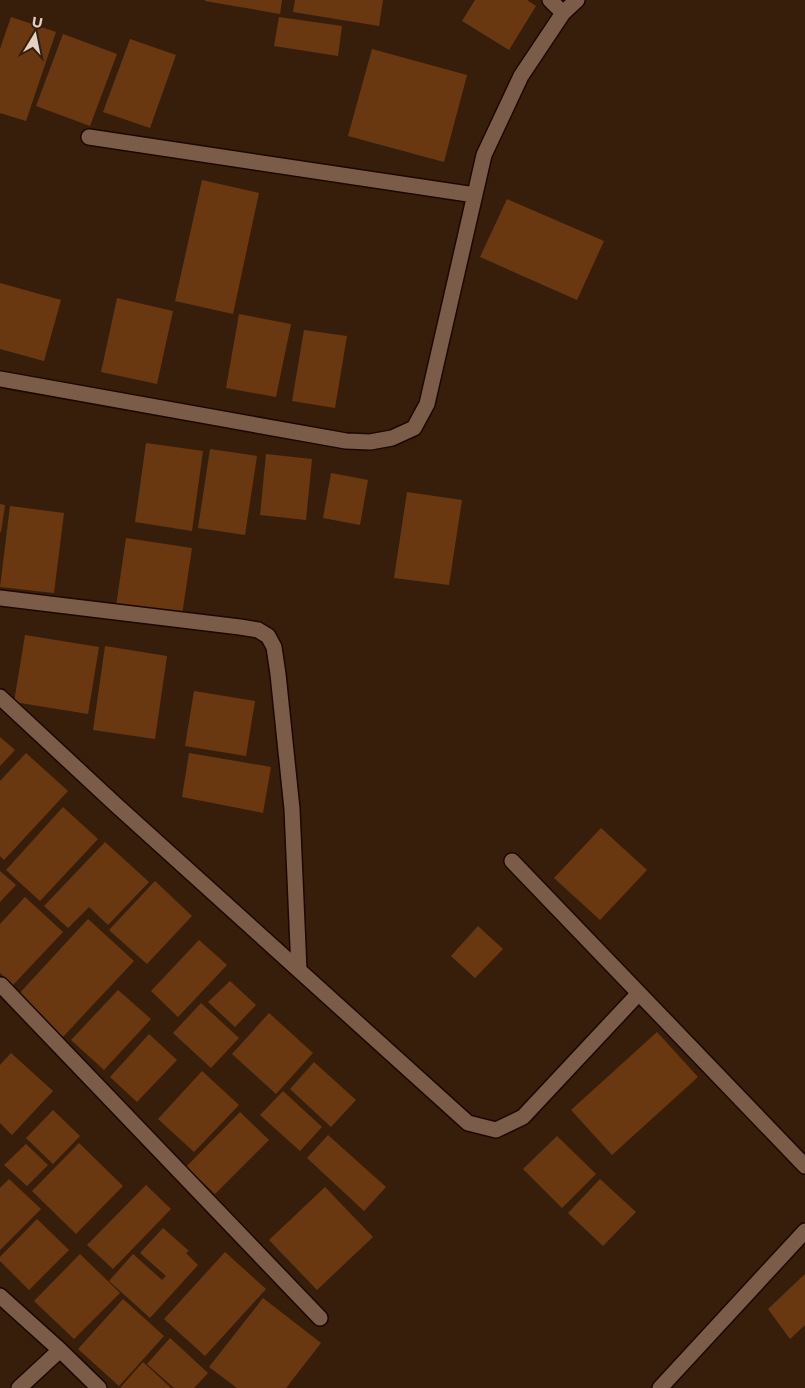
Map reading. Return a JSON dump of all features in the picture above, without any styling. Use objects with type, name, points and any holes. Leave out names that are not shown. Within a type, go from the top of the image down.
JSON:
[{"type":"street","points":[[550,0],[563,13]]},
{"type":"street","points":[[0,379],[346,442],[370,442],[392,438],[414,428],[427,404],[484,154],[521,76],[563,13],[577,0]]},
{"type":"street","points":[[88,137],[475,195]]},
{"type":"street","points":[[0,598],[240,627],[258,630],[268,636],[274,648],[278,674],[292,809],[299,970]]},
{"type":"street","points":[[0,697],[468,1123],[496,1130],[523,1117],[639,993]]},
{"type":"street","points":[[512,861],[805,1166]]},
{"type":"street","points":[[0,985],[320,1318]]},
{"type":"street","points":[[660,1388],[805,1231]]},
{"type":"street","points":[[0,1296],[99,1388]]},
{"type":"street","points":[[19,1388],[60,1350]]},
{"type":"building","points":[[205,0],[282,0],[280,14]]},
{"type":"building","points":[[295,0],[383,0],[379,26],[293,12]]},
{"type":"building","points":[[475,0],[527,0],[536,6],[509,50],[462,21]]},
{"type":"building","points":[[11,17],[56,32],[26,121],[0,113],[0,49]]},
{"type":"building","points":[[279,17],[342,26],[338,56],[274,46]]},
{"type":"building","points":[[63,34],[117,54],[90,126],[36,106]]},
{"type":"building","points":[[130,39],[176,55],[150,128],[103,112]]},
{"type":"building","points":[[372,49],[467,75],[444,162],[348,136]]},
{"type":"building","points":[[202,180],[259,193],[233,314],[175,301]]},
{"type":"building","points":[[507,199],[604,241],[577,300],[480,257]]},
{"type":"building","points":[[0,283],[61,300],[44,361],[0,349]]},
{"type":"building","points":[[117,298],[173,311],[157,384],[101,372]]},
{"type":"building","points":[[239,314],[291,324],[276,397],[226,388]]},
{"type":"building","points":[[304,330],[347,336],[335,408],[292,401]]},
{"type":"building","points":[[146,443],[203,451],[192,531],[135,522]]},
{"type":"building","points":[[210,449],[257,456],[245,535],[198,528]]},
{"type":"building","points":[[266,454],[312,459],[306,520],[260,515]]},
{"type":"building","points":[[331,473],[368,480],[360,525],[323,518]]},
{"type":"building","points":[[407,492],[462,500],[449,585],[394,578]]},
{"type":"building","points":[[0,504],[5,505],[1,532],[0,532]]},
{"type":"building","points":[[10,506],[64,513],[54,593],[0,587]]},
{"type":"building","points":[[126,538],[192,548],[182,615],[116,606]]},
{"type":"building","points":[[25,635],[99,647],[88,714],[14,702]]},
{"type":"building","points":[[105,646],[167,656],[155,739],[93,730]]},
{"type":"building","points":[[194,691],[255,701],[246,756],[185,746]]},
{"type":"building","points":[[0,737],[15,750],[0,766]]},
{"type":"building","points":[[26,753],[68,791],[4,860],[0,856],[0,781]]},
{"type":"building","points":[[189,753],[271,767],[263,813],[182,797]]},
{"type":"building","points":[[63,807],[98,839],[40,901],[6,870]]},
{"type":"building","points":[[601,828],[647,870],[600,920],[554,878]]},
{"type":"building","points":[[105,842],[149,882],[108,925],[89,907],[68,928],[44,906]]},
{"type":"building","points":[[0,871],[16,885],[0,902]]},
{"type":"building","points":[[155,881],[192,916],[147,964],[109,930]]},
{"type":"building","points":[[25,897],[63,932],[13,985],[0,973],[0,924]]},
{"type":"building","points":[[88,919],[134,961],[61,1039],[16,997]]},
{"type":"building","points":[[478,926],[503,949],[475,978],[451,956]]},
{"type":"building","points":[[199,940],[227,965],[178,1017],[151,991]]},
{"type":"building","points":[[230,981],[256,1005],[235,1027],[208,1002]]},
{"type":"building","points":[[118,990],[151,1019],[104,1070],[71,1040]]},
{"type":"building","points":[[201,1003],[239,1038],[211,1068],[173,1033]]},
{"type":"building","points":[[269,1013],[313,1053],[276,1094],[232,1054]]},
{"type":"building","points":[[657,1032],[698,1077],[612,1155],[571,1110]]},
{"type":"building","points":[[149,1034],[177,1060],[137,1102],[110,1077]]},
{"type":"building","points":[[11,1053],[53,1091],[12,1135],[0,1123],[0,1065]]},
{"type":"building","points":[[314,1062],[356,1100],[331,1127],[290,1089]]},
{"type":"building","points":[[202,1071],[239,1105],[194,1152],[158,1119]]},
{"type":"building","points":[[283,1091],[322,1127],[300,1151],[260,1115]]},
{"type":"building","points":[[53,1110],[80,1136],[53,1164],[26,1138]]},
{"type":"building","points":[[240,1112],[269,1140],[215,1194],[186,1167]]},
{"type":"building","points":[[328,1135],[386,1187],[364,1211],[307,1158]]},
{"type":"building","points":[[557,1136],[596,1174],[562,1208],[523,1169]]},
{"type":"building","points":[[79,1143],[123,1186],[76,1234],[32,1191]]},
{"type":"building","points":[[26,1144],[48,1165],[27,1186],[4,1165]]},
{"type":"building","points":[[9,1179],[41,1209],[0,1250],[0,1188]]},
{"type":"building","points":[[600,1179],[636,1212],[603,1246],[568,1213]]},
{"type":"building","points":[[146,1185],[171,1209],[113,1269],[87,1245]]},
{"type":"building","points":[[325,1187],[373,1237],[317,1290],[269,1240]]},
{"type":"building","points":[[37,1219],[69,1250],[29,1290],[0,1261],[0,1257]]},
{"type":"building","points":[[163,1228],[189,1251],[186,1253],[198,1265],[150,1318],[109,1281],[133,1254],[162,1280],[166,1276],[140,1253]]},
{"type":"building","points":[[225,1252],[266,1289],[205,1356],[164,1319]]},
{"type":"building","points":[[80,1254],[120,1293],[74,1339],[34,1301]]},
{"type":"building","points":[[805,1274],[805,1325],[790,1339],[768,1309]]},
{"type":"building","points":[[263,1298],[321,1343],[286,1388],[237,1388],[209,1367]]},
{"type":"building","points":[[123,1299],[164,1336],[119,1386],[78,1349]]},
{"type":"building","points":[[170,1338],[208,1373],[194,1388],[174,1388],[147,1364]]},
{"type":"building","points":[[143,1362],[171,1388],[120,1388]]}]
